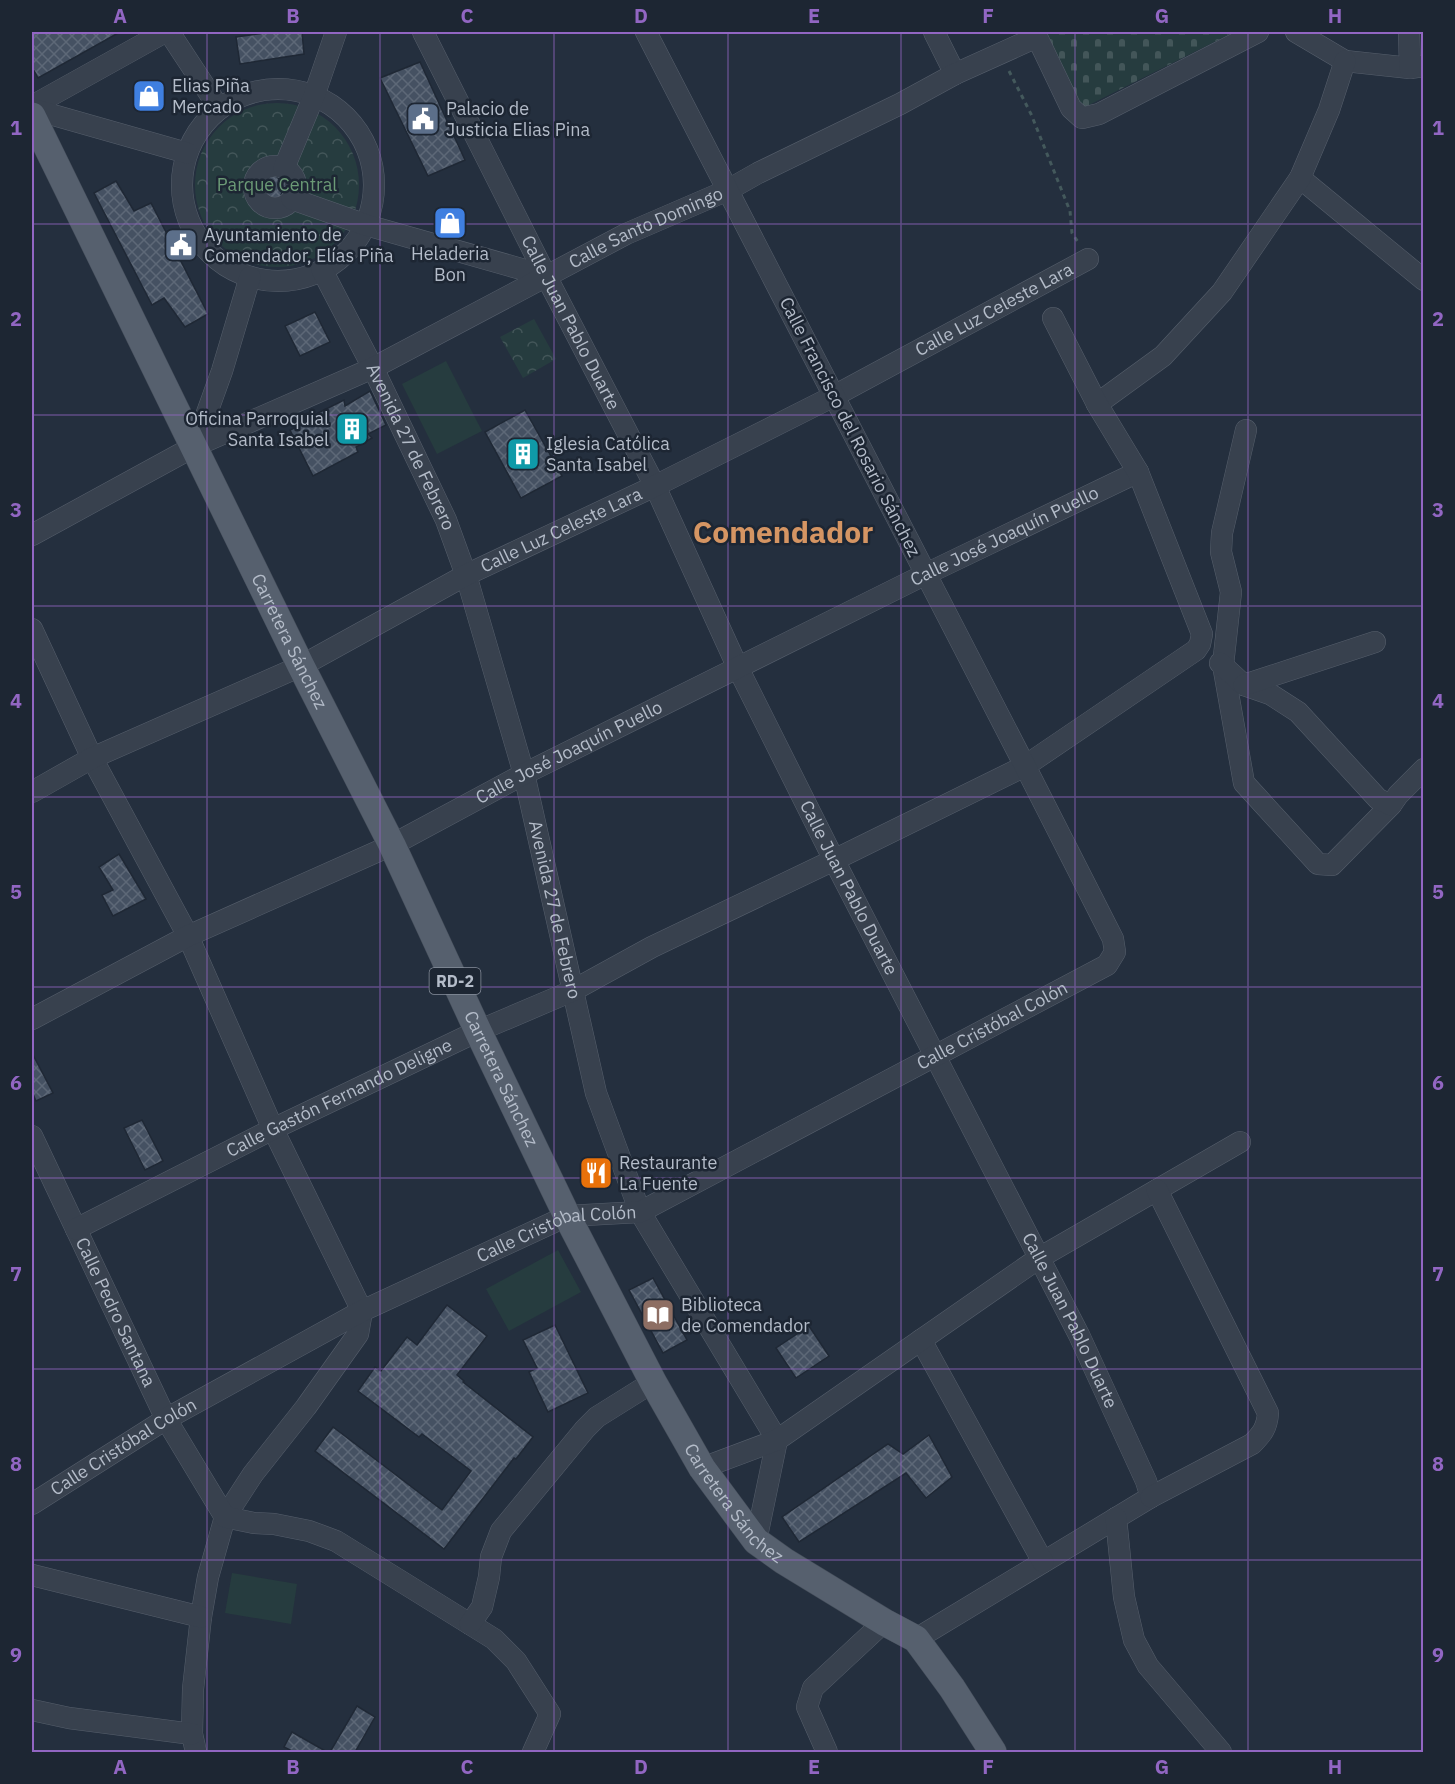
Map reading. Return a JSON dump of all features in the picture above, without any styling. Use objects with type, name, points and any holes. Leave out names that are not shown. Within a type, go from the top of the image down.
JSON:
[{"type":"main road","name":"Carretera Sánchez","points":[[32,116],[301,666],[392,845],[477,1031],[567,1216],[653,1382],[702,1468],[756,1541],[784,1561],[916,1639],[952,1688],[993,1752]]},
{"type":"street","points":[[32,107],[167,32],[219,108]]},
{"type":"street","points":[[284,168],[314,96],[336,32]]},
{"type":"street","name":"Calle Juan Pablo Duarte","points":[[423,32],[655,486],[738,668],[834,860],[1079,1335],[1146,1480],[1151,1497]]},
{"type":"street","name":"Calle Francisco del Rosario Sánchez","points":[[646,32],[1025,766],[1113,939],[1115,952]]},
{"type":"street","points":[[934,32],[955,74]]},
{"type":"street","name":"Calle Santo Domingo","points":[[32,535],[195,446],[374,368],[626,234],[728,190],[955,74],[1037,37],[1071,108],[1082,118],[1099,114],[1258,32]]},
{"type":"street","points":[[1296,32],[1345,61],[1417,67],[1409,32]]},
{"type":"street","points":[[1097,404],[1163,356],[1222,292],[1300,178],[1329,110],[1345,61]]},
{"type":"street","points":[[265,89],[290,89],[314,96],[341,112],[361,136],[372,165],[374,196],[366,225],[348,251],[322,270],[291,280],[274,281],[250,277],[222,263],[200,241],[195,232],[186,214],[181,183],[187,153],[200,128],[219,108],[240,96],[265,89]]},
{"type":"street","points":[[32,107],[187,153]]},
{"type":"street","points":[[277,166],[284,168],[294,178],[296,186],[292,199],[282,207],[270,207],[263,204],[255,191],[257,176],[262,170],[277,166]]},
{"type":"street","points":[[1300,178],[1424,280]]},
{"type":"street","points":[[292,199],[366,225],[546,276]]},
{"type":"street","name":"Calle Luz Celeste Lara","points":[[32,792],[92,758],[301,666],[466,575],[655,486],[834,396],[1088,259]]},
{"type":"street","name":"Avenida 27 de Febrero","points":[[322,270],[374,368],[446,520],[466,575],[524,774],[596,1093],[640,1212],[777,1440]]},
{"type":"street","points":[[195,446],[222,371],[250,277]]},
{"type":"street","points":[[1053,318],[1097,404],[1138,472],[1202,634],[1200,644],[1244,685],[1270,694],[1298,712],[1378,799],[1391,805]]},
{"type":"street","points":[[1246,430],[1222,533],[1221,552],[1231,592],[1223,665],[1244,783],[1318,864],[1332,865],[1424,769]]},
{"type":"street","name":"Calle José Joaquín Puello","points":[[32,1019],[188,936],[392,845],[524,774],[926,574],[1138,472]]},
{"type":"street","points":[[32,628],[92,758],[188,936],[273,1129],[362,1311],[358,1334],[306,1407],[253,1474],[225,1516],[208,1577],[201,1617],[193,1689],[194,1743],[32,1710]]},
{"type":"street","points":[[1244,685],[1375,642]]},
{"type":"street","name":"Calle Gastón Fernando Deligne","points":[[76,1229],[273,1129],[477,1031],[572,991],[652,947],[1025,766],[1189,656],[1200,644]]},
{"type":"street","name":"Calle Cristóbal Colón","points":[[32,1504],[166,1419],[362,1311],[567,1216],[640,1212],[1107,965],[1115,952]]},
{"type":"street","name":"Calle Pedro Santana","points":[[32,1136],[166,1419],[225,1516]]},
{"type":"street","points":[[702,1468],[777,1440],[1039,1258],[1240,1142]]},
{"type":"street","points":[[916,1639],[1151,1497],[1252,1444],[1267,1425],[1268,1413],[1157,1190]]},
{"type":"street","points":[[921,1340],[1042,1562]]},
{"type":"street","points":[[470,1624],[482,1607],[491,1557],[501,1531],[597,1417],[653,1382]]},
{"type":"street","points":[[756,1541],[777,1440]]},
{"type":"street","points":[[225,1516],[309,1531],[336,1541],[494,1639],[516,1661],[550,1714],[533,1752]]},
{"type":"street","points":[[1116,1518],[1124,1597],[1134,1640],[1140,1654],[1221,1752]]},
{"type":"street","points":[[32,1575],[201,1617]]},
{"type":"street","points":[[827,1752],[807,1707],[813,1688],[884,1622]]},
{"type":"path","points":[[1001,55],[1031,114],[1070,211],[1072,233],[1088,259]]},
{"type":"green space","points":[[1040,32],[1234,32],[1081,109]]},
{"type":"green space","name":"Parque Central","points":[[277,103],[308,109],[335,127],[353,154],[359,185],[353,216],[335,243],[308,261],[277,267],[246,261],[219,243],[201,216],[195,185],[201,154],[219,127],[246,109]]},
{"type":"green space","points":[[534,319],[556,359],[523,378],[500,337]]},
{"type":"green space","points":[[446,361],[482,431],[437,454],[402,384]]},
{"type":"green space","points":[[558,1250],[581,1292],[509,1331],[486,1289]]},
{"type":"green space","points":[[232,1573],[297,1584],[291,1624],[225,1613]]},
{"type":"building","points":[[32,32],[120,32],[38,78],[32,67]]},
{"type":"building","points":[[271,32],[302,32],[304,54],[240,64],[236,37]]},
{"type":"building","name":"Palacio de Justicia Elias Pina","points":[[420,62],[465,160],[428,176],[380,78]]},
{"type":"building","points":[[272,172],[279,179],[287,180],[290,185],[283,190],[276,203],[265,198],[259,188],[263,177]]},
{"type":"building","points":[[116,181],[134,211],[151,203],[208,314],[185,327],[164,298],[152,305],[94,193]]},
{"type":"building","points":[[315,312],[330,342],[300,356],[285,326]]},
{"type":"building","points":[[370,391],[386,425],[368,434],[372,438],[356,447],[358,452],[313,476],[290,430],[319,417],[318,413],[344,400],[345,406]]},
{"type":"building","name":"Iglesia Católica Santa Isabel","points":[[525,410],[562,476],[521,498],[485,432]]},
{"type":"building","points":[[119,854],[146,899],[113,916],[102,895],[113,890],[99,867]]},
{"type":"building","points":[[32,1053],[53,1093],[36,1101],[32,1092]]},
{"type":"building","points":[[142,1120],[163,1161],[145,1170],[124,1128]]},
{"type":"building","name":"Biblioteca de Comendador","points":[[653,1278],[687,1340],[663,1353],[629,1290]]},
{"type":"building","points":[[447,1305],[487,1336],[457,1375],[533,1437],[516,1459],[514,1458],[444,1549],[315,1451],[333,1427],[442,1510],[471,1471],[422,1434],[419,1437],[358,1391],[375,1367],[381,1371],[407,1337],[417,1345]]},
{"type":"building","points":[[555,1325],[588,1393],[548,1412],[529,1372],[537,1368],[523,1340]]},
{"type":"building","points":[[809,1326],[829,1356],[796,1378],[776,1348]]},
{"type":"building","points":[[929,1435],[952,1477],[926,1498],[906,1473],[799,1542],[782,1517],[888,1444],[903,1454]]},
{"type":"building","points":[[357,1706],[375,1717],[355,1752],[330,1752]]},
{"type":"building","points":[[292,1732],[327,1752],[294,1752],[284,1747]]},
{"type":"place","name":"Elias Piña Mercado","points":[[149,96]]},
{"type":"place","name":"Palacio de Justicia Elias Pina","points":[[423,119]]},
{"type":"place","name":"Heladeria Bon","points":[[450,223]]},
{"type":"place","name":"Ayuntamiento de Comendador, Elías Piña","points":[[181,245]]},
{"type":"place","name":"Oficina Parroquial Santa Isabel","points":[[352,429]]},
{"type":"place","name":"Iglesia Católica Santa Isabel","points":[[523,454]]},
{"type":"place","name":"Restaurante La Fuente","points":[[596,1173]]},
{"type":"place","name":"Biblioteca de Comendador","points":[[658,1315]]},
{"type":"district","name":"Comendador","points":[[783,533]]}]
